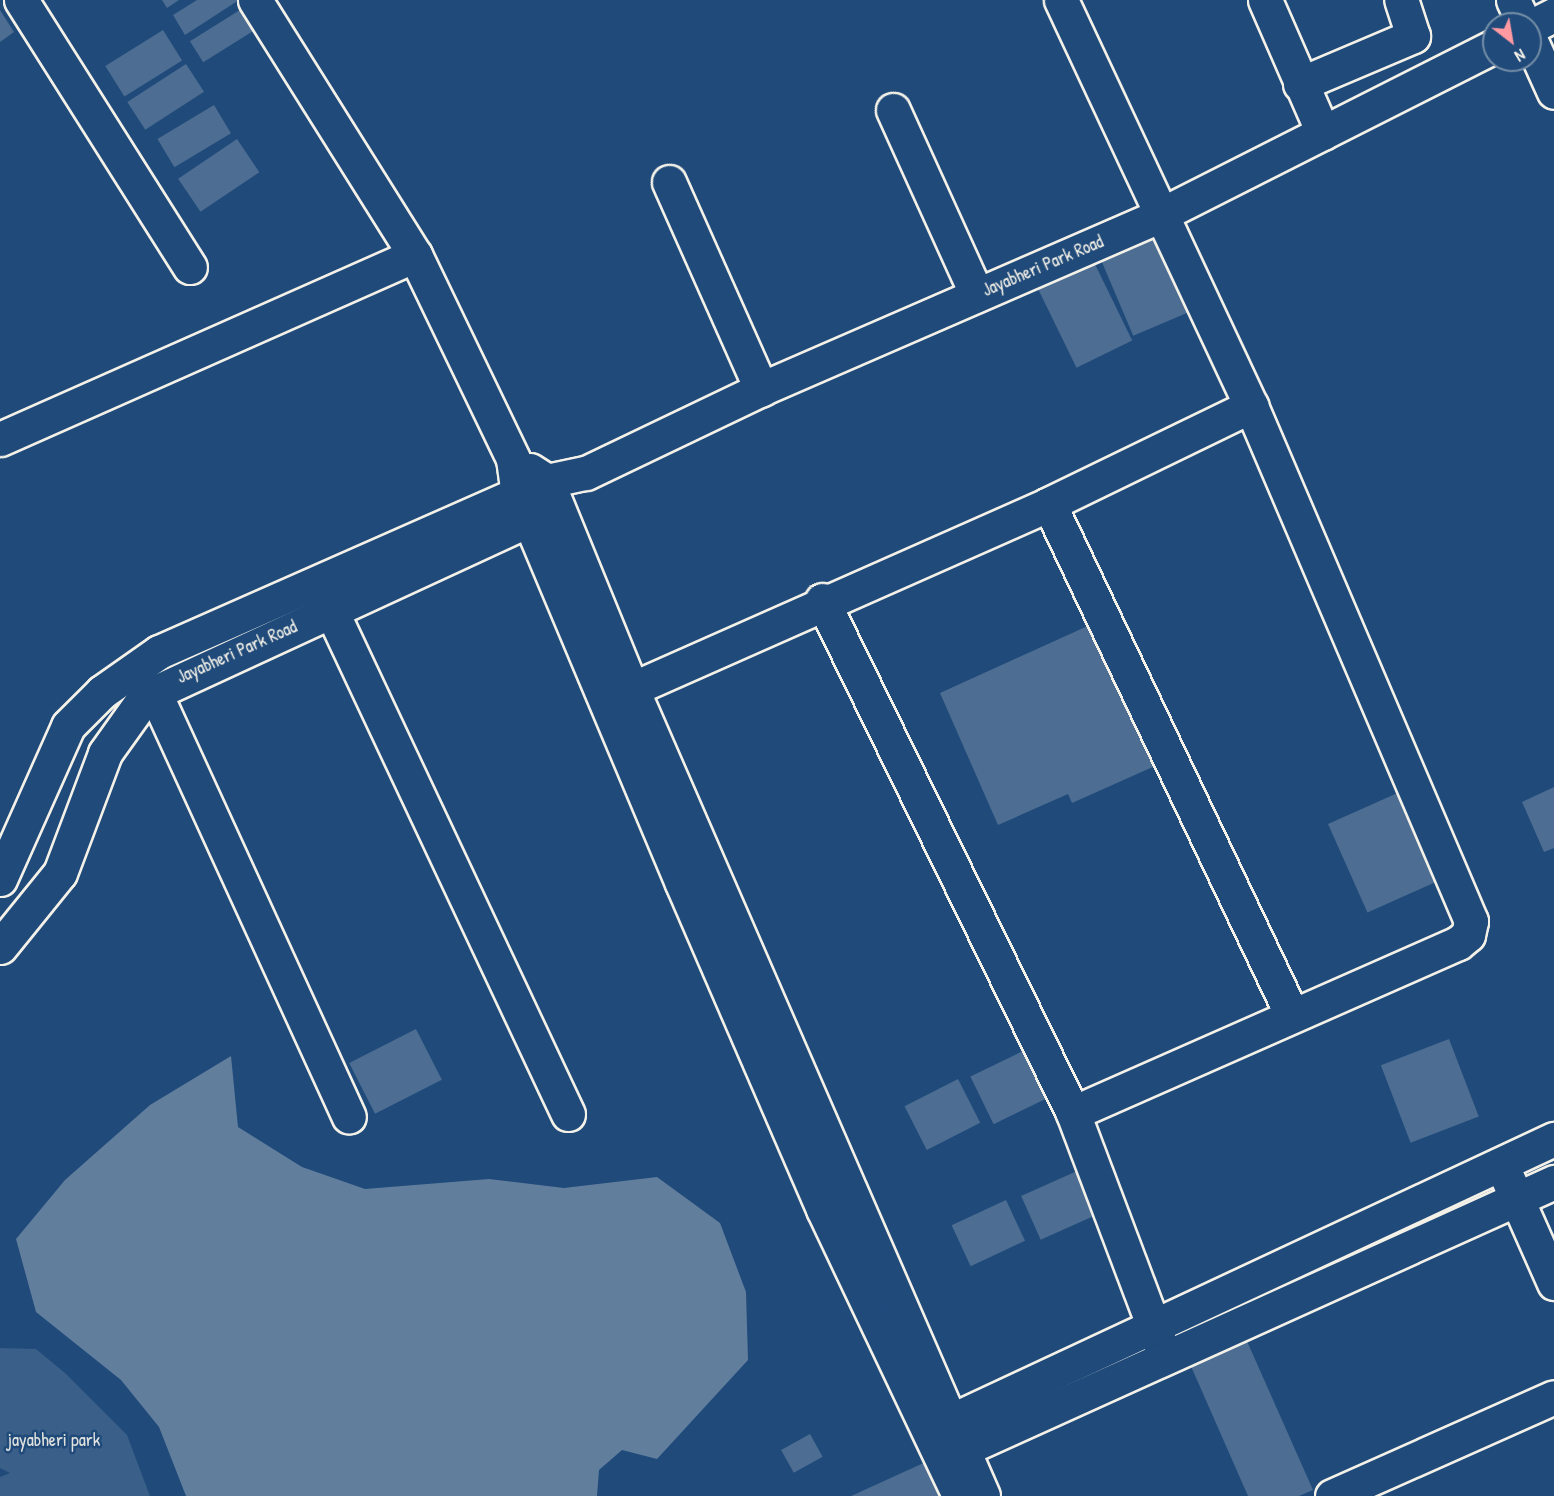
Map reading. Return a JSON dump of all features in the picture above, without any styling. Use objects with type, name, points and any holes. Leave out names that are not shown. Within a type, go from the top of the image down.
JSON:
[{"type":"street","points":[[21,0],[190,267]]},
{"type":"street","points":[[255,0],[415,255],[513,459],[538,500],[632,689],[947,1440],[959,1496]]},
{"type":"street","points":[[1061,0],[1158,216],[1251,406],[1471,921],[1468,935],[1458,943],[1073,1113]]},
{"type":"street","points":[[1265,0],[1323,133]]},
{"type":"street","points":[[1300,84],[1413,36],[1401,0]]},
{"type":"street","name":"Jayabheri Park Road","points":[[0,947],[60,873],[105,753],[128,717],[154,691],[331,610],[586,473],[761,389],[1158,216],[1482,52]]},
{"type":"street","points":[[1364,58],[1384,102]]},
{"type":"street","points":[[1542,66],[1554,92]]},
{"type":"street","points":[[893,110],[977,295]]},
{"type":"street","points":[[669,182],[761,389]]},
{"type":"street","points":[[0,439],[415,255]]},
{"type":"street","points":[[632,689],[822,600],[1049,504],[1251,406]]},
{"type":"street","points":[[538,500],[823,1209],[947,1440],[983,1496]]},
{"type":"street","name":"Jayabheri Park Road","points":[[0,879],[68,726],[102,692],[159,652],[538,500]]},
{"type":"street","points":[[1049,504],[1293,1015]]},
{"type":"street","points":[[822,600],[1073,1113],[1158,1341]]},
{"type":"street","points":[[331,610],[568,1114]]},
{"type":"street","points":[[154,691],[349,1116]]},
{"type":"street","points":[[947,1440],[1158,1341],[1501,1164],[1554,1139]]},
{"type":"street","points":[[1501,1164],[1554,1283]]},
{"type":"street","points":[[1158,1341],[1554,1182]]},
{"type":"street","points":[[1332,1496],[1554,1397]]},
{"type":"green space","name":"jayabheri park","points":[[0,1348],[36,1349],[65,1373],[127,1435],[150,1496],[0,1496],[0,1477],[10,1473],[0,1468]]},
{"type":"shaded area","points":[[231,1056],[238,1127],[302,1167],[365,1189],[489,1179],[564,1188],[657,1177],[720,1223],[746,1292],[748,1360],[657,1459],[622,1450],[599,1470],[597,1496],[186,1496],[159,1427],[121,1380],[36,1312],[16,1239],[65,1180],[150,1105]]},
{"type":"building","points":[[162,0],[179,0],[167,8]]},
{"type":"building","points":[[197,0],[239,0],[185,35],[173,15]]},
{"type":"building","points":[[251,3],[264,24],[203,62],[190,41]]},
{"type":"building","points":[[0,10],[14,32],[0,42]]},
{"type":"building","points":[[163,30],[182,61],[124,97],[105,66]]},
{"type":"building","points":[[186,64],[204,92],[145,130],[127,102]]},
{"type":"building","points":[[214,105],[231,133],[174,167],[157,139]]},
{"type":"building","points":[[237,139],[259,172],[201,212],[178,179]]},
{"type":"building","points":[[1157,228],[1192,311],[1133,336],[1098,253]]},
{"type":"building","points":[[1091,256],[1132,340],[1076,368],[1035,283]]},
{"type":"building","points":[[1092,624],[1155,766],[1072,803],[1068,794],[998,825],[940,693]]},
{"type":"building","points":[[1554,787],[1554,848],[1544,852],[1522,802]]},
{"type":"building","points":[[1402,791],[1441,880],[1367,913],[1328,824]]},
{"type":"building","points":[[416,1029],[442,1080],[375,1114],[349,1063]]},
{"type":"building","points":[[1449,1039],[1479,1116],[1411,1143],[1381,1065]]},
{"type":"building","points":[[1027,1049],[1050,1097],[994,1124],[970,1077]]},
{"type":"building","points":[[958,1079],[980,1123],[927,1150],[905,1106]]},
{"type":"building","points":[[1086,1167],[1106,1211],[1041,1240],[1021,1196]]},
{"type":"building","points":[[1006,1200],[1025,1241],[971,1266],[952,1225]]},
{"type":"building","points":[[1246,1339],[1313,1490],[1299,1496],[1248,1496],[1190,1364]]},
{"type":"building","points":[[810,1434],[823,1457],[794,1473],[781,1450]]},
{"type":"building","points":[[928,1461],[944,1496],[851,1496]]}]
